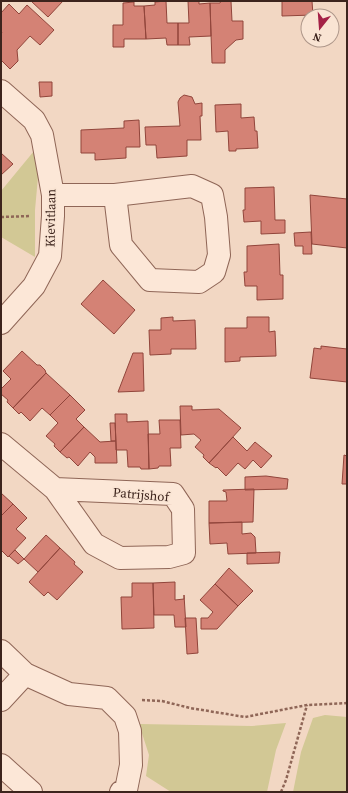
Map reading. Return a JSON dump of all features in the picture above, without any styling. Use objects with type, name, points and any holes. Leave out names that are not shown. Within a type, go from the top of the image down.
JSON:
[{"type":"street","name":"Kievitlaan","points":[[1,91],[34,120],[42,135],[53,205],[50,256],[34,286],[1,323]]},
{"type":"street","points":[[53,205],[115,195],[192,186],[212,195],[216,217],[219,255],[214,272],[199,282],[150,280],[121,245],[115,195]]},
{"type":"street","name":"Patrijshof","points":[[1,444],[55,488],[94,544],[120,558],[169,558],[184,553],[183,510],[173,494],[55,488]]},
{"type":"street","points":[[1,651],[25,674],[69,694],[107,698],[125,716],[130,731],[131,765],[126,790],[121,792]]},
{"type":"street","points":[[1,700],[25,674]]},
{"type":"street","points":[[1,765],[32,792]]},
{"type":"path","points":[[1,217],[53,205]]},
{"type":"path","points":[[107,698],[162,701],[190,708],[245,717],[307,705],[347,703]]},
{"type":"path","points":[[281,792],[286,780],[307,705]]},
{"type":"shaded area","points":[[34,151],[39,166],[35,210],[35,257],[1,237],[1,191]]},
{"type":"shaded area","points":[[325,715],[347,717],[347,792],[293,792],[301,752],[313,718]]},
{"type":"shaded area","points":[[286,723],[276,750],[267,792],[171,792],[146,776],[149,755],[139,724],[252,726]]},
{"type":"building","points":[[31,1],[63,1],[48,17]]},
{"type":"building","points":[[166,1],[167,23],[178,23],[178,45],[167,45],[166,38],[146,39],[144,6],[155,5],[155,2]]},
{"type":"building","points":[[188,1],[199,1],[199,4],[210,3],[211,36],[189,37],[190,45],[178,45],[178,23],[189,23]]},
{"type":"building","points":[[221,1],[231,1],[232,21],[243,21],[243,39],[236,40],[225,50],[225,63],[212,63],[210,3],[220,3]]},
{"type":"building","points":[[282,1],[312,1],[312,8],[300,8],[300,15],[282,16]]},
{"type":"building","points":[[134,2],[134,6],[144,6],[146,39],[124,39],[124,47],[113,47],[113,25],[123,25],[123,3]]},
{"type":"building","points":[[9,4],[19,14],[27,5],[54,30],[40,45],[30,36],[17,50],[18,61],[10,69],[1,60],[1,13]]},
{"type":"building","points":[[39,82],[52,82],[52,96],[40,97]]},
{"type":"building","points":[[184,95],[192,97],[195,104],[202,103],[202,116],[200,116],[201,140],[187,140],[187,156],[157,158],[156,145],[146,145],[145,127],[180,126],[178,102]]},
{"type":"building","points":[[241,104],[241,118],[254,117],[258,148],[236,149],[236,151],[229,151],[228,131],[216,132],[215,105]]},
{"type":"building","points":[[139,120],[140,147],[126,147],[126,158],[95,160],[95,153],[81,153],[81,130],[124,128],[124,121]]},
{"type":"building","points":[[1,153],[13,164],[1,175]]},
{"type":"building","points":[[274,187],[275,220],[285,220],[285,233],[261,234],[261,221],[244,222],[243,210],[245,210],[245,188]]},
{"type":"building","points":[[310,195],[347,199],[347,248],[312,244]]},
{"type":"building","points":[[311,232],[312,254],[303,254],[303,246],[295,246],[294,233]]},
{"type":"building","points":[[279,244],[280,275],[283,275],[283,299],[257,300],[257,286],[245,286],[244,272],[247,272],[247,246]]},
{"type":"building","points":[[103,280],[135,310],[114,334],[81,304]]},
{"type":"building","points":[[173,317],[173,321],[195,320],[196,349],[171,349],[171,354],[150,355],[149,330],[161,330],[161,318]]},
{"type":"building","points":[[247,317],[269,317],[269,332],[275,331],[276,356],[240,357],[240,361],[225,362],[225,328],[247,328]]},
{"type":"building","points":[[321,346],[347,349],[347,382],[310,378],[314,348],[321,349]]},
{"type":"building","points":[[22,351],[37,365],[40,365],[46,373],[13,408],[7,402],[8,400],[1,394],[1,389],[11,379],[3,371]]},
{"type":"building","points":[[133,353],[143,353],[144,391],[118,392]]},
{"type":"building","points":[[46,373],[70,395],[50,415],[42,408],[30,421],[21,412],[19,414],[13,408]]},
{"type":"building","points":[[70,395],[85,410],[76,419],[84,427],[60,452],[54,446],[55,444],[46,436],[58,423],[50,415]]},
{"type":"building","points":[[180,406],[192,406],[192,410],[219,409],[241,428],[209,463],[203,457],[204,455],[195,447],[201,440],[194,434],[181,435]]},
{"type":"building","points":[[115,414],[127,414],[127,422],[148,421],[149,469],[128,467],[127,450],[116,450]]},
{"type":"building","points":[[159,420],[180,420],[181,448],[170,448],[171,466],[159,466],[158,468],[149,469],[148,434],[160,434]]},
{"type":"building","points":[[110,423],[115,423],[116,441],[111,441]]},
{"type":"building","points":[[84,427],[100,442],[116,441],[117,463],[95,463],[95,457],[90,452],[78,466],[69,457],[67,458],[60,452]]},
{"type":"building","points":[[233,437],[247,451],[255,442],[272,456],[261,468],[253,460],[245,469],[238,463],[226,476],[217,467],[216,468],[209,463]]},
{"type":"building","points":[[344,455],[347,456],[347,484],[342,484]]},
{"type":"building","points":[[266,476],[288,479],[287,489],[245,490],[245,477]]},
{"type":"building","points":[[254,489],[253,522],[209,523],[209,501],[227,501],[226,492],[223,490]]},
{"type":"building","points":[[1,493],[13,504],[1,516]]},
{"type":"building","points":[[13,504],[27,518],[16,529],[26,538],[8,557],[1,550],[1,516]]},
{"type":"building","points":[[242,522],[242,534],[251,533],[255,537],[256,553],[228,554],[227,543],[210,544],[209,523]]},
{"type":"building","points":[[46,535],[60,548],[38,572],[24,559]]},
{"type":"building","points":[[60,548],[83,572],[57,600],[48,592],[44,596],[29,582]]},
{"type":"building","points":[[15,550],[24,559],[18,564],[9,556]]},
{"type":"building","points":[[280,552],[279,563],[247,564],[247,553]]},
{"type":"building","points":[[229,568],[253,591],[238,606],[215,584]]},
{"type":"building","points":[[175,582],[175,600],[184,599],[184,595],[186,627],[175,627],[174,615],[154,615],[153,583]]},
{"type":"building","points":[[132,583],[153,583],[154,628],[122,629],[121,597],[132,597]]},
{"type":"building","points":[[215,584],[238,606],[217,629],[201,629],[201,618],[208,618],[213,612],[200,600]]},
{"type":"building","points":[[185,618],[196,618],[198,653],[187,654]]}]
